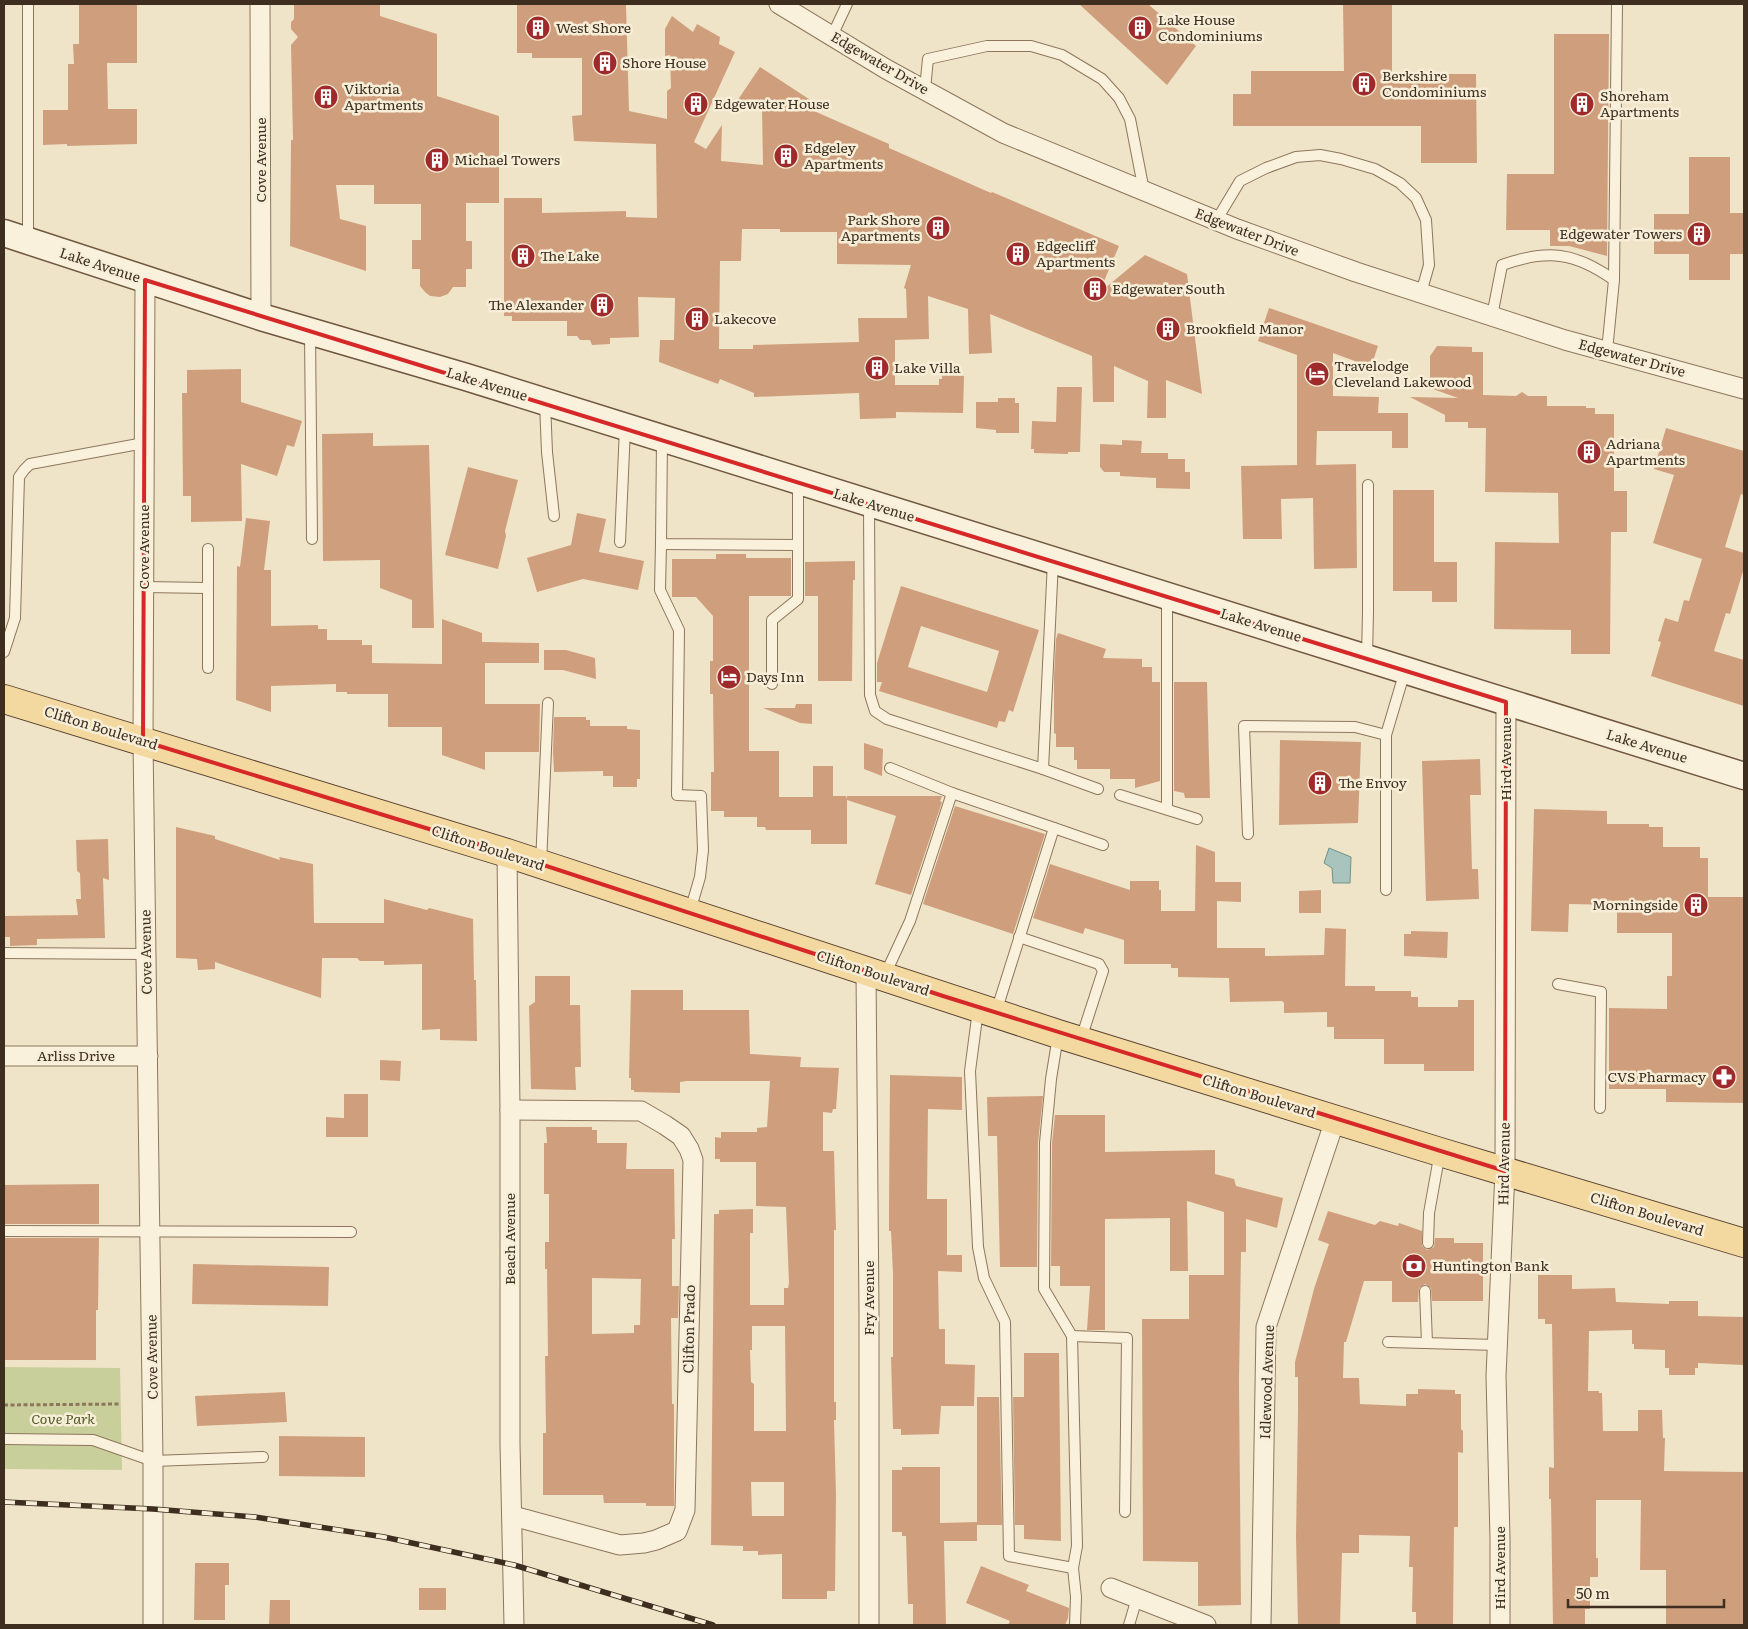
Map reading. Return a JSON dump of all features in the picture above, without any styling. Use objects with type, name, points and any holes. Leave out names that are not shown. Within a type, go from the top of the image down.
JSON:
[{"type":"main road","name":"Clifton Boulevard","points":[[4,699],[506,853],[1070,1038],[1505,1172],[1744,1243]]},
{"type":"street","name":"Cove Avenue","points":[[260,4],[261,317]]},
{"type":"street","name":"Edgewater Drive","points":[[779,4],[886,69],[1003,133],[1216,221],[1346,268],[1565,340],[1744,389]]},
{"type":"street","name":"Lake Avenue","points":[[4,233],[261,317],[396,356],[662,438],[1744,776]]},
{"type":"street","name":"Cove Avenue","points":[[145,280],[143,741],[153,1460],[152,1625]]},
{"type":"street","name":"Hird Avenue","points":[[1500,1625],[1496,1376],[1505,1172],[1506,702]]},
{"type":"street","name":"Beach Avenue","points":[[506,853],[510,1110],[510,1444],[514,1625]]},
{"type":"street","name":"Fry Avenue","points":[[869,1625],[869,1302],[875,974]]},
{"type":"street","name":"Arliss Drive","points":[[4,1056],[148,1056]]},
{"type":"street","name":"Clifton Prado","points":[[510,1110],[616,1110],[641,1112],[681,1136],[693,1160],[685,1510],[677,1531],[656,1540],[636,1545],[620,1544],[513,1516]]},
{"type":"street","name":"Idlewood Avenue","points":[[1261,1625],[1266,1327],[1336,1120]]},
{"type":"street","points":[[1111,1588],[1206,1625]]},
{"type":"lane","points":[[28,4],[28,241]]},
{"type":"lane","points":[[832,36],[847,4]]},
{"type":"lane","points":[[1607,351],[1614,280],[1617,4]]},
{"type":"lane","points":[[925,89],[928,59],[987,46],[1031,46],[1062,55],[1102,79],[1119,98],[1130,119],[1144,191]]},
{"type":"lane","points":[[1216,221],[1240,181],[1266,168],[1296,157],[1320,155],[1375,169],[1400,183],[1416,198],[1426,220],[1429,265],[1421,293]]},
{"type":"lane","points":[[1492,316],[1502,265],[1522,257],[1565,256],[1584,261],[1614,280]]},
{"type":"lane","points":[[310,332],[312,539]]},
{"type":"lane","points":[[545,402],[554,516]]},
{"type":"lane","points":[[620,542],[625,427]]},
{"type":"lane","points":[[662,438],[660,590],[680,630],[677,795],[701,796],[703,850],[700,876],[690,913]]},
{"type":"lane","points":[[4,652],[15,618],[19,477],[30,464],[144,443]]},
{"type":"lane","points":[[772,684],[772,620],[798,598],[798,481]]},
{"type":"lane","points":[[1366,658],[1368,485]]},
{"type":"lane","points":[[869,503],[870,695],[875,711],[887,719],[1043,769],[1098,789]]},
{"type":"lane","points":[[661,544],[798,545]]},
{"type":"lane","points":[[208,549],[208,668]]},
{"type":"lane","points":[[1043,769],[1053,560]]},
{"type":"lane","points":[[144,587],[208,588]]},
{"type":"lane","points":[[1167,596],[1167,809]]},
{"type":"lane","points":[[1386,890],[1386,735],[1405,670]]},
{"type":"lane","points":[[541,865],[548,703]]},
{"type":"lane","points":[[1248,834],[1244,726],[1355,727],[1386,735]]},
{"type":"lane","points":[[890,768],[952,793],[1103,845]]},
{"type":"lane","points":[[875,974],[910,921],[952,793]]},
{"type":"lane","points":[[1120,795],[1197,818]]},
{"type":"lane","points":[[1054,828],[1019,937],[987,1010],[970,1071],[978,1247],[984,1278],[1005,1322],[1009,1556],[1073,1568]]},
{"type":"lane","points":[[1019,937],[1099,964],[1103,971],[1050,1079],[1045,1143],[1044,1289],[1072,1336],[1077,1546],[1073,1568],[1076,1597],[1075,1625]]},
{"type":"lane","points":[[4,953],[146,954]]},
{"type":"lane","points":[[1558,984],[1601,992],[1600,1108]]},
{"type":"lane","points":[[1428,1243],[1429,1214],[1440,1152]]},
{"type":"lane","points":[[4,1231],[351,1232]]},
{"type":"lane","points":[[1426,1290],[1427,1343]]},
{"type":"lane","points":[[1072,1336],[1127,1338],[1125,1512]]},
{"type":"lane","points":[[1388,1342],[1497,1345]]},
{"type":"lane","points":[[4,1439],[94,1440],[153,1460],[263,1457]]},
{"type":"lane","points":[[1129,1625],[1137,1598]]},
{"type":"path","points":[[4,1405],[120,1404]]},
{"type":"highlighted area","points":[[145,280],[1506,702],[1505,1171],[943,996],[507,853],[143,741]]},
{"type":"green space","name":"Cove Park","points":[[4,1367],[120,1368],[122,1470],[4,1469]]},
{"type":"water","points":[[1329,848],[1351,857],[1350,883],[1333,883],[1332,868],[1324,863]]},
{"type":"building","points":[[79,4],[137,4],[137,63],[107,63],[108,109],[137,109],[137,144],[43,145],[43,110],[68,110],[68,64],[74,64],[73,44],[79,44]]},
{"type":"building","points":[[294,4],[380,4],[380,16],[437,34],[437,96],[499,116],[499,203],[466,203],[466,241],[472,241],[472,269],[466,269],[466,287],[453,287],[448,294],[440,297],[430,296],[425,292],[420,286],[420,269],[412,269],[412,240],[421,240],[421,204],[374,204],[374,185],[336,185],[340,219],[366,226],[366,271],[290,246],[291,140],[293,140],[291,45],[298,37],[291,29],[291,22],[294,19]]},
{"type":"building","points":[[517,4],[626,4],[629,111],[667,119],[667,91],[671,88],[670,55],[665,56],[665,29],[672,16],[693,32],[697,24],[720,37],[719,44],[735,52],[694,142],[706,149],[722,125],[721,161],[763,165],[762,110],[731,110],[760,67],[818,105],[814,111],[889,144],[889,148],[1119,246],[1099,293],[1145,255],[1187,274],[1202,394],[1166,380],[1166,418],[1147,418],[1148,381],[1114,366],[1114,402],[1093,402],[1092,356],[990,314],[992,353],[969,354],[968,309],[928,296],[929,339],[895,340],[895,385],[939,385],[939,379],[942,379],[942,375],[964,376],[963,413],[896,412],[896,418],[860,419],[859,393],[754,397],[754,393],[720,379],[718,384],[659,362],[660,340],[674,340],[675,298],[638,297],[639,337],[610,338],[610,344],[592,345],[590,340],[580,340],[577,336],[567,336],[567,321],[512,321],[512,316],[504,316],[504,198],[542,198],[542,213],[626,211],[626,217],[657,218],[656,144],[574,141],[572,116],[582,115],[582,58],[532,58],[532,53],[517,53]],"holes":[[[742,229],[780,229],[780,232],[837,232],[837,264],[911,265],[904,288],[906,289],[907,318],[858,318],[859,342],[753,345],[753,349],[719,349],[720,261],[741,261]]]},
{"type":"building","name":"Lake House Condominiums","points":[[1079,4],[1148,4],[1196,46],[1167,85]]},
{"type":"building","name":"Berkshire Condominiums","points":[[1343,4],[1392,4],[1392,74],[1476,74],[1477,163],[1421,163],[1421,126],[1233,126],[1233,94],[1251,94],[1251,71],[1344,71]]},
{"type":"building","name":"Shoreham Apartments","points":[[1554,34],[1609,34],[1607,256],[1569,246],[1550,246],[1550,230],[1506,230],[1507,174],[1554,174]]},
{"type":"building","name":"Edgewater Towers","points":[[1689,157],[1730,157],[1730,213],[1744,213],[1744,254],[1730,254],[1730,280],[1689,280],[1689,254],[1654,254],[1654,214],[1689,214]]},
{"type":"building","points":[[1269,308],[1378,346],[1371,367],[1333,353],[1333,396],[1379,397],[1378,413],[1408,413],[1408,448],[1392,448],[1392,431],[1317,431],[1316,465],[1356,464],[1357,568],[1314,569],[1313,498],[1281,499],[1282,539],[1243,539],[1241,466],[1297,465],[1297,355],[1258,341]]},
{"type":"building","points":[[1437,346],[1472,347],[1472,352],[1483,352],[1483,395],[1516,396],[1522,392],[1528,396],[1547,396],[1547,406],[1586,406],[1586,408],[1595,408],[1595,414],[1614,414],[1614,491],[1627,491],[1627,532],[1611,532],[1610,654],[1571,654],[1571,630],[1494,629],[1495,542],[1559,543],[1558,493],[1485,492],[1486,428],[1468,428],[1468,422],[1445,422],[1445,415],[1410,397],[1458,398],[1430,388],[1430,356]]},
{"type":"building","points":[[241,369],[241,402],[302,421],[294,447],[287,445],[277,476],[241,464],[242,521],[191,522],[191,496],[183,496],[182,393],[187,393],[187,370]]},
{"type":"building","points":[[1057,387],[1082,387],[1080,452],[1068,452],[1068,454],[1034,453],[1034,449],[1031,449],[1032,421],[1056,422]]},
{"type":"building","points":[[998,398],[1015,398],[1015,403],[1019,403],[1019,433],[996,433],[996,430],[976,428],[976,402],[998,402]]},
{"type":"building","points":[[1666,428],[1744,451],[1744,495],[1741,494],[1725,547],[1744,553],[1744,568],[1730,614],[1726,613],[1714,651],[1744,660],[1744,706],[1651,676],[1661,642],[1658,641],[1665,618],[1678,622],[1684,600],[1689,601],[1702,559],[1653,543],[1674,475],[1654,469]]},
{"type":"building","points":[[373,433],[373,446],[429,445],[434,628],[412,628],[412,600],[380,588],[380,560],[323,561],[322,434]]},
{"type":"building","points":[[1122,440],[1142,441],[1141,453],[1168,453],[1168,459],[1185,459],[1185,472],[1190,472],[1190,489],[1156,488],[1156,478],[1120,476],[1120,472],[1104,472],[1100,467],[1100,444],[1122,445]]},
{"type":"building","points":[[468,467],[518,480],[505,531],[506,536],[498,569],[445,555]]},
{"type":"building","points":[[1393,490],[1434,490],[1434,562],[1457,562],[1457,602],[1432,602],[1432,591],[1393,591]]},
{"type":"building","points":[[577,513],[606,519],[599,552],[644,561],[638,590],[583,579],[537,592],[527,558],[571,545]]},
{"type":"building","points":[[246,518],[270,521],[264,570],[271,570],[271,626],[318,625],[318,629],[327,629],[327,640],[362,640],[362,645],[372,645],[372,663],[442,664],[442,619],[482,633],[482,642],[539,643],[539,663],[485,663],[485,704],[540,704],[539,752],[485,752],[485,770],[442,755],[442,727],[388,727],[388,694],[347,694],[347,692],[336,692],[336,684],[271,686],[271,712],[236,700],[237,566],[240,567]]},
{"type":"building","points":[[716,554],[746,554],[746,558],[791,558],[791,596],[749,596],[749,751],[779,751],[779,797],[813,797],[813,766],[833,766],[833,796],[846,796],[847,799],[847,796],[942,796],[940,801],[942,802],[911,895],[875,884],[896,816],[847,800],[847,844],[811,844],[811,830],[766,830],[765,827],[757,827],[757,817],[724,817],[724,811],[711,811],[711,772],[714,772],[713,694],[710,694],[710,661],[713,661],[713,616],[696,597],[672,597],[672,559],[716,559]]},
{"type":"building","points":[[855,561],[855,580],[853,580],[852,681],[818,681],[818,596],[805,596],[805,562]]},
{"type":"building","points":[[901,586],[1039,630],[1013,712],[1009,710],[1005,722],[999,721],[997,728],[879,691],[882,682],[877,682],[877,663]],"holes":[[[921,626],[999,651],[987,692],[908,667]]]},
{"type":"building","points":[[1058,633],[1106,649],[1103,658],[1142,659],[1142,667],[1152,667],[1152,682],[1160,682],[1160,781],[1135,788],[1135,779],[1110,779],[1110,769],[1077,769],[1077,760],[1074,760],[1074,747],[1056,747],[1056,734],[1054,733],[1054,676]]},
{"type":"building","points":[[544,650],[566,650],[595,658],[596,679],[563,670],[544,670]]},
{"type":"building","points":[[1174,682],[1207,682],[1210,798],[1185,798],[1184,793],[1174,791]]},
{"type":"building","points":[[796,704],[812,704],[812,724],[800,723],[763,708],[795,708]]},
{"type":"building","points":[[554,717],[586,717],[586,720],[590,720],[590,726],[627,726],[627,729],[640,730],[640,779],[637,779],[637,787],[613,787],[613,776],[603,776],[603,771],[554,772]]},
{"type":"building","name":"The Envoy","points":[[1280,740],[1361,742],[1358,823],[1279,825]]},
{"type":"building","points":[[864,743],[883,749],[882,776],[864,769]]},
{"type":"building","points":[[1480,759],[1481,795],[1470,795],[1472,869],[1478,869],[1479,899],[1426,901],[1422,761]]},
{"type":"building","points":[[955,806],[1045,834],[1013,934],[923,904]]},
{"type":"building","points":[[1534,809],[1607,811],[1607,824],[1649,824],[1649,827],[1663,827],[1663,847],[1700,847],[1700,858],[1708,858],[1708,897],[1744,897],[1744,1103],[1666,1102],[1666,1089],[1609,1089],[1609,1008],[1667,1009],[1667,976],[1672,976],[1672,933],[1617,933],[1617,905],[1569,904],[1568,932],[1531,931]]},
{"type":"building","points":[[176,827],[215,836],[215,839],[280,860],[279,857],[313,864],[314,923],[384,923],[384,899],[473,919],[477,1041],[440,1040],[440,1029],[422,1030],[422,964],[384,965],[384,961],[360,961],[357,958],[322,958],[321,998],[215,962],[215,969],[198,970],[197,959],[176,958]]},
{"type":"building","points":[[108,839],[109,880],[103,878],[105,938],[37,939],[37,945],[10,946],[10,937],[4,937],[4,916],[78,915],[76,899],[81,899],[80,873],[77,871],[76,840]]},
{"type":"building","points":[[1196,845],[1215,852],[1215,882],[1241,882],[1241,902],[1217,901],[1217,948],[1265,948],[1265,956],[1324,955],[1325,928],[1346,929],[1345,986],[1375,986],[1375,991],[1411,991],[1411,997],[1418,997],[1418,1007],[1458,1007],[1458,1000],[1474,1000],[1474,1071],[1424,1071],[1424,1064],[1384,1064],[1384,1039],[1334,1039],[1334,1027],[1327,1027],[1327,1012],[1284,1013],[1284,1003],[1282,1001],[1230,1002],[1229,978],[1178,977],[1178,968],[1171,968],[1171,964],[1124,964],[1124,940],[1085,928],[1083,934],[1033,918],[1050,864],[1130,890],[1130,881],[1159,881],[1161,911],[1195,911]]},
{"type":"building","points":[[1321,890],[1321,913],[1299,913],[1299,891]]},
{"type":"building","points":[[1411,931],[1448,932],[1447,958],[1404,956],[1404,934],[1411,934]]},
{"type":"building","points":[[535,976],[570,976],[570,1005],[580,1005],[581,1067],[575,1067],[576,1090],[531,1089],[529,1006],[535,1002]]},
{"type":"building","points":[[631,990],[683,990],[683,1010],[749,1010],[750,1054],[801,1057],[800,1067],[839,1068],[836,1109],[833,1109],[832,1113],[823,1112],[823,1151],[834,1151],[836,1230],[834,1230],[834,1402],[836,1402],[836,1420],[834,1420],[836,1496],[835,1591],[827,1591],[827,1599],[782,1599],[782,1554],[758,1555],[758,1551],[743,1551],[743,1546],[711,1545],[714,1214],[719,1214],[719,1210],[753,1209],[753,1233],[750,1233],[750,1305],[784,1305],[784,1288],[788,1288],[789,1283],[786,1207],[756,1206],[756,1162],[720,1162],[720,1159],[715,1159],[715,1137],[721,1138],[721,1132],[757,1132],[757,1128],[767,1127],[770,1081],[687,1081],[680,1082],[680,1093],[634,1092],[634,1090],[631,1090],[631,1078],[629,1078]],"holes":[[[752,1326],[785,1326],[786,1431],[754,1431],[754,1384],[751,1382],[750,1350],[752,1350]],[[751,1482],[784,1482],[784,1516],[752,1516]]]},
{"type":"building","points":[[380,1060],[401,1061],[400,1081],[380,1080]]},
{"type":"building","points":[[890,1075],[962,1077],[962,1110],[928,1109],[927,1199],[947,1199],[947,1255],[962,1255],[962,1272],[938,1271],[939,1329],[945,1329],[945,1364],[975,1365],[974,1406],[941,1406],[939,1434],[901,1435],[901,1429],[893,1429],[891,1357],[893,1357],[893,1274],[891,1231],[889,1231]]},
{"type":"building","points":[[344,1094],[368,1094],[368,1137],[326,1137],[326,1117],[344,1118]]},
{"type":"building","points":[[1043,1096],[1038,1143],[1037,1267],[1000,1267],[997,1136],[988,1136],[987,1097]]},
{"type":"building","points":[[1055,1115],[1105,1115],[1105,1152],[1215,1150],[1215,1174],[1234,1179],[1236,1186],[1283,1198],[1277,1228],[1246,1219],[1246,1252],[1241,1252],[1239,1381],[1241,1605],[1198,1606],[1198,1562],[1143,1561],[1142,1319],[1189,1319],[1189,1275],[1224,1275],[1224,1212],[1187,1201],[1188,1271],[1170,1271],[1170,1218],[1105,1219],[1105,1330],[1087,1330],[1090,1286],[1060,1286],[1060,1266],[1051,1266],[1052,1143]]},
{"type":"building","points":[[546,1127],[592,1127],[592,1130],[597,1130],[597,1143],[627,1143],[626,1169],[674,1169],[675,1239],[672,1239],[672,1286],[679,1286],[678,1318],[671,1318],[672,1404],[674,1404],[674,1506],[646,1506],[646,1503],[604,1503],[603,1495],[543,1495],[543,1433],[546,1433],[545,1356],[548,1356],[545,1242],[549,1242],[549,1194],[544,1194],[544,1143],[547,1143]],"holes":[[[592,1278],[641,1279],[640,1325],[634,1325],[634,1333],[592,1334]]]},
{"type":"building","points":[[99,1184],[99,1224],[4,1224],[4,1185]]},
{"type":"building","points":[[1328,1211],[1375,1225],[1380,1221],[1398,1226],[1399,1223],[1422,1231],[1422,1246],[1427,1250],[1434,1247],[1435,1238],[1454,1238],[1454,1243],[1483,1243],[1483,1301],[1432,1301],[1431,1288],[1425,1284],[1419,1288],[1418,1302],[1392,1302],[1392,1281],[1364,1281],[1346,1342],[1344,1342],[1343,1378],[1359,1378],[1360,1404],[1406,1406],[1406,1394],[1418,1394],[1418,1389],[1455,1390],[1455,1394],[1461,1394],[1463,1453],[1458,1452],[1458,1527],[1454,1527],[1453,1625],[1416,1625],[1416,1612],[1412,1612],[1413,1567],[1409,1567],[1410,1536],[1359,1535],[1359,1553],[1342,1553],[1340,1625],[1298,1625],[1296,1537],[1298,1377],[1295,1377],[1295,1362],[1314,1289],[1329,1244],[1318,1240]]},
{"type":"building","points":[[4,1238],[99,1238],[96,1360],[4,1360]]},
{"type":"building","points":[[193,1264],[329,1267],[328,1306],[192,1304]]},
{"type":"building","points":[[1538,1275],[1572,1275],[1572,1289],[1615,1288],[1616,1302],[1669,1304],[1669,1301],[1698,1301],[1698,1316],[1744,1317],[1744,1365],[1698,1363],[1698,1368],[1695,1368],[1695,1375],[1669,1375],[1669,1368],[1665,1368],[1665,1350],[1634,1349],[1632,1330],[1589,1331],[1588,1391],[1599,1391],[1599,1393],[1602,1393],[1603,1431],[1638,1431],[1638,1410],[1662,1410],[1663,1438],[1665,1438],[1664,1471],[1744,1472],[1744,1625],[1666,1625],[1666,1570],[1640,1570],[1641,1500],[1596,1500],[1596,1558],[1598,1558],[1598,1577],[1590,1577],[1590,1609],[1585,1609],[1585,1625],[1553,1625],[1551,1499],[1549,1499],[1549,1467],[1554,1468],[1552,1324],[1545,1324],[1545,1319],[1538,1319]]},
{"type":"building","points":[[1024,1353],[1059,1353],[1061,1541],[1024,1539],[1024,1525],[1015,1525],[1013,1397],[1024,1397]]},
{"type":"building","points":[[285,1392],[287,1422],[197,1426],[195,1396]]},
{"type":"building","points":[[977,1397],[999,1397],[1002,1525],[977,1525]]},
{"type":"building","points":[[279,1436],[365,1437],[365,1477],[279,1476]]},
{"type":"building","points":[[902,1467],[940,1467],[940,1523],[977,1522],[977,1541],[944,1541],[946,1625],[913,1625],[913,1604],[908,1604],[906,1536],[902,1536],[902,1532],[892,1532],[892,1470],[902,1470]]},
{"type":"building","points":[[195,1563],[229,1563],[229,1585],[225,1585],[225,1620],[194,1620]]},
{"type":"building","points":[[981,1566],[1029,1585],[1026,1591],[1069,1608],[1065,1625],[1008,1625],[1010,1621],[966,1603]]},
{"type":"building","points":[[419,1588],[446,1588],[446,1610],[419,1610]]},
{"type":"building","points":[[270,1600],[290,1600],[290,1625],[269,1625]]},
{"type":"railway","points":[[4,1502],[153,1509],[255,1517],[384,1537],[514,1565],[713,1625]]},
{"type":"place","name":"West Shore","points":[[538,28]]},
{"type":"place","name":"Lake House Condominiums","points":[[1140,28]]},
{"type":"place","name":"Shore House","points":[[605,63]]},
{"type":"place","name":"Berkshire Condominiums","points":[[1364,84]]},
{"type":"place","name":"Viktoria Apartments","points":[[326,97]]},
{"type":"place","name":"Edgewater House","points":[[696,104]]},
{"type":"place","name":"Shoreham Apartments","points":[[1582,104]]},
{"type":"place","name":"Edgeley Apartments","points":[[786,156]]},
{"type":"place","name":"Michael Towers","points":[[437,160]]},
{"type":"place","name":"Park Shore Apartments","points":[[938,228]]},
{"type":"place","name":"Edgewater Towers","points":[[1699,234]]},
{"type":"place","name":"Edgecliff Apartments","points":[[1018,254]]},
{"type":"place","name":"The Lake","points":[[523,256]]},
{"type":"place","name":"Edgewater South","points":[[1095,289]]},
{"type":"place","name":"The Alexander","points":[[602,305]]},
{"type":"place","name":"Lakecove","points":[[697,319]]},
{"type":"place","name":"Brookfield Manor","points":[[1168,329]]},
{"type":"place","name":"Lake Villa","points":[[877,368]]},
{"type":"place","name":"Travelodge Cleveland Lakewood","points":[[1317,374]]},
{"type":"place","name":"Adriana Apartments","points":[[1589,452]]},
{"type":"place","name":"Days Inn","points":[[729,677]]},
{"type":"place","name":"The Envoy","points":[[1320,783]]},
{"type":"place","name":"Morningside","points":[[1696,905]]},
{"type":"place","name":"CVS Pharmacy","points":[[1724,1077]]},
{"type":"place","name":"Huntington Bank","points":[[1414,1266]]}]
